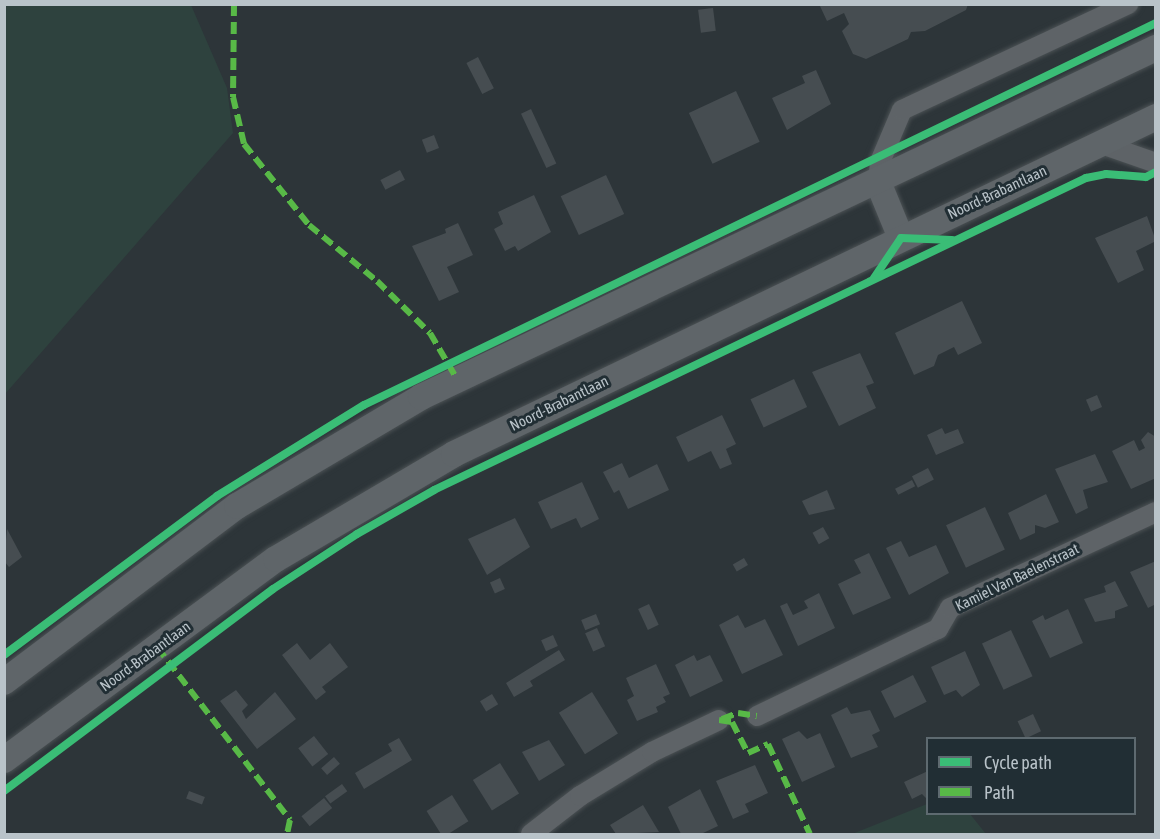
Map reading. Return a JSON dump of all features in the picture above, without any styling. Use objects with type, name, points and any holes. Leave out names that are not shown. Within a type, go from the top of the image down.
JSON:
[{"type":"main road","points":[[4,682],[237,506],[421,397],[878,182],[1155,48]]},
{"type":"main road","name":"Noord-Brabantlaan","points":[[4,760],[276,559],[454,454],[1155,117]]},
{"type":"main road","points":[[878,182],[901,238]]},
{"type":"street","points":[[878,182],[880,162],[902,110],[1099,11],[1128,4]]},
{"type":"street","points":[[1099,143],[1155,163]]},
{"type":"street","name":"Kamiel Van Baelenstraat","points":[[757,716],[938,628],[950,608],[1155,512]]},
{"type":"street","points":[[531,834],[579,796],[652,752],[719,720]]},
{"type":"green space","points":[[5,4],[191,5],[227,88],[233,133],[5,394]]},
{"type":"green space","points":[[926,804],[926,815],[971,815],[986,834],[852,834]]},
{"type":"building","points":[[819,4],[968,4],[966,10],[925,31],[911,32],[908,39],[866,59],[853,54],[842,31],[849,24],[844,13],[827,21]]},
{"type":"building","points":[[713,8],[716,31],[701,33],[698,10]]},
{"type":"building","points":[[478,57],[494,88],[482,94],[466,63]]},
{"type":"building","points":[[816,70],[831,104],[787,130],[772,98],[805,83],[802,76]]},
{"type":"building","points":[[736,91],[760,142],[713,164],[689,113]]},
{"type":"building","points":[[531,109],[556,163],[546,168],[521,114]]},
{"type":"building","points":[[434,135],[439,148],[427,153],[422,140]]},
{"type":"building","points":[[400,170],[405,180],[385,190],[380,180]]},
{"type":"building","points":[[606,175],[624,214],[579,235],[561,196]]},
{"type":"building","points":[[534,195],[551,232],[518,251],[515,246],[505,251],[494,229],[503,224],[498,212]]},
{"type":"building","points":[[1147,216],[1156,241],[1136,251],[1144,270],[1118,283],[1095,238]]},
{"type":"building","points":[[458,223],[473,255],[447,267],[459,292],[439,301],[412,246],[446,233],[445,229]]},
{"type":"building","points":[[962,301],[982,343],[958,355],[954,347],[938,355],[934,366],[914,375],[895,333]]},
{"type":"building","points":[[860,353],[874,383],[866,386],[876,408],[839,426],[812,372]]},
{"type":"building","points":[[794,379],[807,407],[764,427],[750,399]]},
{"type":"building","points":[[1097,395],[1102,407],[1091,412],[1086,400]]},
{"type":"building","points":[[722,415],[736,444],[726,449],[732,464],[720,469],[711,451],[688,462],[676,437]]},
{"type":"building","points":[[942,428],[945,434],[958,429],[964,443],[936,455],[927,435]]},
{"type":"building","points":[[1148,432],[1156,437],[1156,478],[1131,489],[1112,451],[1134,440],[1139,451],[1145,448],[1141,440]]},
{"type":"building","points":[[1095,454],[1108,482],[1083,490],[1088,508],[1076,514],[1055,469]]},
{"type":"building","points":[[622,463],[629,478],[657,464],[669,490],[628,509],[619,490],[614,493],[603,472]]},
{"type":"building","points":[[928,468],[934,480],[918,488],[912,476]]},
{"type":"building","points":[[912,480],[915,486],[898,495],[895,489]]},
{"type":"building","points":[[582,482],[599,519],[581,528],[576,518],[551,529],[538,502]]},
{"type":"building","points":[[827,490],[835,509],[809,515],[802,501]]},
{"type":"building","points":[[1046,494],[1059,522],[1045,528],[1035,525],[1035,533],[1020,540],[1008,513]]},
{"type":"building","points":[[985,507],[1005,550],[966,568],[946,525]]},
{"type":"building","points":[[515,518],[530,547],[487,575],[468,539]]},
{"type":"building","points":[[823,527],[829,538],[819,544],[813,533]]},
{"type":"building","points":[[7,529],[22,557],[9,567],[4,561]]},
{"type":"building","points":[[901,541],[909,557],[936,545],[949,573],[909,595],[886,548]]},
{"type":"building","points":[[869,553],[891,598],[853,615],[838,584],[861,573],[854,560]]},
{"type":"building","points":[[744,558],[748,565],[737,571],[733,564]]},
{"type":"building","points":[[1156,561],[1156,604],[1148,608],[1130,572]]},
{"type":"building","points":[[500,578],[505,589],[495,593],[490,582]]},
{"type":"building","points":[[1115,581],[1128,606],[1115,611],[1115,618],[1095,622],[1084,599],[1106,592],[1104,586]]},
{"type":"building","points":[[819,593],[835,628],[798,646],[780,606],[787,603],[793,615],[808,608],[804,601]]},
{"type":"building","points":[[649,604],[659,625],[648,630],[638,609]]},
{"type":"building","points":[[1068,609],[1083,643],[1050,658],[1032,621],[1043,615],[1045,620]]},
{"type":"building","points":[[596,614],[600,624],[585,630],[581,620]]},
{"type":"building","points":[[738,615],[745,628],[765,619],[783,655],[742,674],[719,625]]},
{"type":"building","points":[[597,628],[605,646],[593,652],[585,633]]},
{"type":"building","points":[[1011,630],[1033,676],[1004,690],[982,644]]},
{"type":"building","points":[[553,635],[558,646],[546,651],[541,640]]},
{"type":"building","points":[[297,643],[310,660],[330,643],[348,667],[322,687],[326,692],[316,700],[282,655]]},
{"type":"building","points":[[559,650],[565,660],[530,681],[533,686],[514,697],[506,683]]},
{"type":"building","points":[[965,651],[980,685],[962,697],[956,690],[944,695],[931,667]]},
{"type":"building","points":[[694,655],[697,661],[710,655],[723,681],[690,697],[675,665]]},
{"type":"building","points":[[656,664],[670,694],[663,697],[666,702],[656,707],[658,712],[637,721],[627,700],[634,696],[626,678]]},
{"type":"building","points":[[913,675],[927,702],[895,718],[881,691]]},
{"type":"building","points":[[236,690],[248,705],[242,711],[246,719],[275,692],[296,719],[257,749],[220,701]]},
{"type":"building","points":[[592,692],[618,734],[585,754],[559,713]]},
{"type":"building","points":[[492,694],[498,704],[486,711],[480,701]]},
{"type":"building","points":[[847,707],[851,714],[870,710],[880,731],[872,735],[878,747],[851,758],[831,715]]},
{"type":"building","points":[[1033,714],[1041,731],[1025,737],[1018,721]]},
{"type":"building","points":[[799,731],[807,739],[820,733],[835,767],[802,782],[782,739]]},
{"type":"building","points":[[314,736],[328,754],[312,766],[298,748]]},
{"type":"building","points":[[399,738],[412,760],[364,789],[355,773],[392,751],[388,744]]},
{"type":"building","points":[[549,740],[565,765],[539,781],[522,752]]},
{"type":"building","points":[[334,757],[340,764],[327,775],[321,768]]},
{"type":"building","points":[[500,763],[519,794],[492,810],[473,780]]},
{"type":"building","points":[[755,765],[768,793],[745,804],[749,812],[733,819],[716,781]]},
{"type":"building","points":[[926,772],[926,798],[922,794],[912,799],[904,782]]},
{"type":"building","points":[[342,784],[347,791],[330,804],[325,796]]},
{"type":"building","points":[[700,789],[718,826],[701,834],[681,834],[668,807]]},
{"type":"building","points":[[189,791],[205,797],[202,805],[186,798]]},
{"type":"building","points":[[452,795],[468,821],[448,834],[441,834],[427,811]]},
{"type":"building","points":[[324,798],[332,808],[310,826],[301,816]]},
{"type":"building","points":[[643,805],[659,832],[616,834],[610,825]]},
{"type":"marked path","points":[[234,4],[233,97],[244,144],[309,225],[377,281],[430,333],[457,379]]},
{"type":"marked path","points":[[157,647],[290,820],[287,834]]},
{"type":"marked path","points":[[722,719],[738,713],[757,716]]},
{"type":"marked path","points":[[719,720],[732,722],[748,753],[768,744],[810,834]]},
{"type":"cycle path","points":[[4,655],[217,496],[364,405],[1156,23]]},
{"type":"cycle path","points":[[4,791],[273,589],[357,534],[434,490],[1086,178],[1106,174],[1146,177],[1156,172]]},
{"type":"cycle path","points":[[874,278],[901,238],[952,240]]}]
